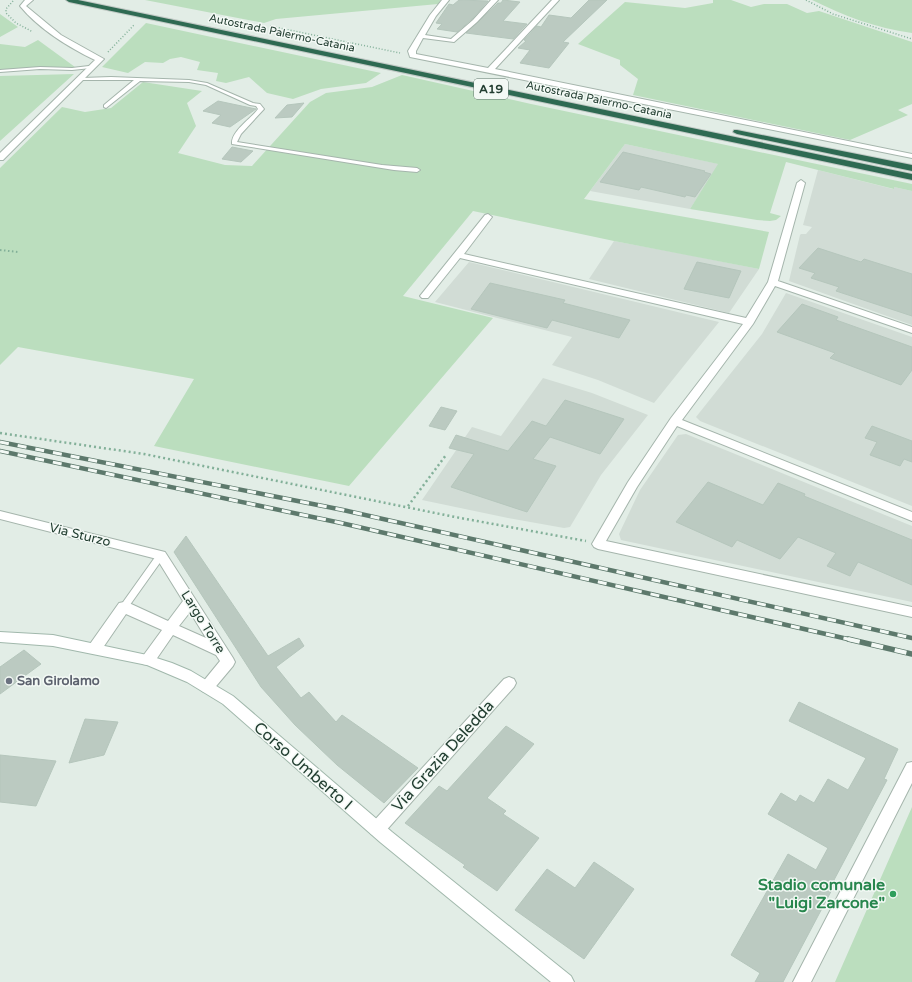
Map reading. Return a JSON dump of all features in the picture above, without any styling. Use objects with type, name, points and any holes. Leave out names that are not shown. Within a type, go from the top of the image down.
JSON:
[{"type":"highway","name":"Autostrada Palermo-Catania","points":[[69,0],[912,177]]},
{"type":"highway","name":"Autostrada Palermo-Catania","points":[[103,0],[912,168]]},
{"type":"street","points":[[446,0],[433,15],[412,51],[413,55],[912,156]]},
{"type":"street","points":[[421,36],[452,41],[475,21],[495,0]]},
{"type":"street","points":[[489,71],[556,0]]},
{"type":"street","points":[[0,158],[82,79],[100,59],[79,50],[64,41],[23,6],[28,1]]},
{"type":"street","points":[[801,183],[773,282],[749,322],[675,421],[632,485],[598,544],[912,612]]},
{"type":"street","points":[[425,296],[488,217]]},
{"type":"street","points":[[457,255],[749,322]]},
{"type":"street","points":[[773,282],[912,330]]},
{"type":"street","points":[[675,421],[912,517]]},
{"type":"street","name":"Via Sturzo","points":[[0,515],[161,555]]},
{"type":"street","name":"Largo Torre","points":[[161,555],[228,662],[207,687]]},
{"type":"street","points":[[148,660],[169,628],[190,601]]},
{"type":"street","points":[[95,648],[124,607],[221,651]]},
{"type":"street","name":"Corso Umberto I","points":[[0,637],[38,638],[95,648],[148,660],[186,675],[207,687],[228,700],[377,829],[565,982]]},
{"type":"street","name":"Via Grazia Deledda","points":[[377,829],[509,683]]},
{"type":"street","points":[[802,982],[912,768]]},
{"type":"lane","points":[[0,71],[40,68],[72,69],[89,67]]},
{"type":"lane","points":[[82,79],[139,79],[189,81],[207,84],[252,104],[258,105],[261,109],[235,137],[234,143],[274,151],[326,157],[388,168],[417,170]]},
{"type":"lane","points":[[106,106],[139,79]]},
{"type":"lane","points":[[124,607],[161,555]]},
{"type":"path","points":[[806,0],[833,14],[912,39]]},
{"type":"path","points":[[100,59],[136,24]]},
{"type":"path","points":[[270,26],[413,55]]},
{"type":"path","points":[[0,250],[18,252]]},
{"type":"path","points":[[0,433],[189,462],[598,544]]},
{"type":"path","points":[[408,506],[446,455]]},
{"type":"shaded area","points":[[625,144],[719,164],[690,209],[590,191]]},
{"type":"shaded area","points":[[818,170],[893,189],[894,187],[912,191],[912,325],[789,281],[800,235],[806,234],[812,227],[803,225]]},
{"type":"shaded area","points":[[614,241],[759,269],[729,313],[589,279]]},
{"type":"shaded area","points":[[469,262],[719,322],[654,403],[598,380],[552,365],[572,337],[435,302]]},
{"type":"shaded area","points":[[786,293],[912,337],[912,506],[700,421],[696,417],[762,334]]},
{"type":"shaded area","points":[[543,378],[592,393],[648,415],[601,475],[570,527],[564,528],[508,518],[422,500],[472,427],[501,436]]},
{"type":"shaded area","points":[[686,434],[912,526],[912,602],[621,540],[619,534],[640,490],[678,435]]},
{"type":"green space","points":[[145,0],[441,0],[438,4],[276,19],[264,23]]},
{"type":"green space","points":[[713,0],[731,0],[751,7],[764,4],[787,4],[807,13],[819,11],[912,42],[912,104],[898,110],[908,115],[850,140],[633,95],[638,79],[620,65],[620,60],[578,44],[625,2],[685,8],[713,3]]},
{"type":"green space","points":[[812,0],[912,0],[912,33],[860,21]]},
{"type":"green space","points":[[0,14],[18,27],[0,37]]},
{"type":"green space","points":[[146,23],[381,73],[366,83],[321,89],[293,99],[267,93],[249,77],[226,83],[216,81],[218,73],[197,70],[200,62],[181,57],[170,59],[163,63],[145,62],[128,73],[102,67]]},
{"type":"green space","points":[[38,40],[75,67],[0,70],[0,44],[25,47]]},
{"type":"green space","points":[[74,74],[0,141],[0,76]]},
{"type":"green space","points":[[402,75],[531,104],[912,184],[912,191],[894,187],[894,189],[786,162],[770,213],[781,216],[776,220],[770,221],[757,220],[690,209],[718,164],[625,144],[584,199],[769,232],[759,269],[614,241],[473,211],[403,296],[493,318],[349,486],[154,446],[194,379],[18,347],[0,365],[0,168],[62,107],[85,112],[111,108],[143,82],[202,91],[187,103],[196,126],[178,153],[225,165],[252,166],[310,102],[326,93],[372,87]]},
{"type":"green space","name":"Stadio comunale \"Luigi Zarcone\"","points":[[912,807],[912,982],[835,982]]},
{"type":"building","points":[[459,0],[488,1],[472,19],[457,32],[437,29],[442,24],[436,23],[449,4],[453,5]]},
{"type":"building","points":[[503,0],[520,2],[503,21],[527,24],[513,39],[466,33],[498,3],[501,3]]},
{"type":"building","points":[[589,0],[607,0],[563,42],[569,43],[549,68],[520,63],[530,50],[518,48],[526,41],[524,40],[537,26],[541,27],[549,15],[571,18]]},
{"type":"building","points":[[218,101],[256,109],[230,127],[212,123],[221,115],[203,111]]},
{"type":"building","points":[[304,103],[292,117],[275,118],[287,105]]},
{"type":"building","points":[[232,147],[253,151],[241,162],[222,159]]},
{"type":"building","points":[[623,152],[705,171],[704,172],[711,174],[695,197],[686,195],[685,197],[641,187],[639,190],[600,182]]},
{"type":"building","points":[[818,248],[861,262],[864,259],[912,274],[912,316],[836,291],[839,287],[811,278],[815,273],[799,268]]},
{"type":"building","points":[[697,262],[741,271],[729,298],[684,289]]},
{"type":"building","points":[[490,283],[565,300],[563,303],[630,320],[619,338],[552,320],[547,328],[471,309]]},
{"type":"building","points":[[802,304],[838,317],[836,320],[912,347],[912,370],[901,385],[830,358],[835,353],[777,332]]},
{"type":"building","points":[[565,400],[624,419],[600,454],[550,437],[533,459],[556,466],[527,512],[451,487],[474,454],[449,448],[456,435],[508,451],[532,421],[546,426]]},
{"type":"building","points":[[441,407],[457,411],[445,430],[429,426]]},
{"type":"building","points":[[872,426],[912,441],[912,462],[904,459],[900,466],[870,455],[877,442],[865,438]]},
{"type":"building","points":[[708,482],[763,505],[778,483],[805,494],[804,496],[912,540],[912,585],[858,562],[850,576],[827,566],[836,553],[798,537],[780,559],[737,540],[732,547],[676,522]]},
{"type":"building","points":[[186,536],[268,656],[299,638],[304,646],[276,667],[301,698],[309,692],[336,722],[342,715],[418,768],[384,803],[337,765],[295,725],[261,687],[174,552]]},
{"type":"building","name":"San Girolamo","points":[[24,650],[41,664],[0,694],[0,667]]},
{"type":"building","points":[[799,702],[898,749],[884,779],[887,780],[834,880],[836,882],[783,982],[755,982],[760,973],[731,955],[788,854],[816,870],[828,848],[768,814],[781,793],[796,802],[800,795],[814,803],[828,779],[848,790],[866,758],[789,721]]},
{"type":"building","points":[[85,719],[118,722],[104,755],[69,763]]},
{"type":"building","points":[[506,726],[534,744],[487,798],[506,811],[503,814],[539,838],[497,891],[463,867],[465,865],[405,823],[439,786],[447,791]]},
{"type":"building","points":[[0,755],[56,761],[36,806],[0,802]]},
{"type":"building","points":[[594,862],[634,889],[584,959],[515,910],[547,869],[575,888]]},
{"type":"railway","points":[[0,442],[343,510],[912,638]]},
{"type":"railway","points":[[0,451],[341,523],[852,640]]},
{"type":"railway","points":[[848,639],[912,654]]},
{"type":"place","name":"San Girolamo","points":[[9,681]]},
{"type":"place","name":"Stadio comunale \"Luigi Zarcone\"","points":[[893,894]]}]
